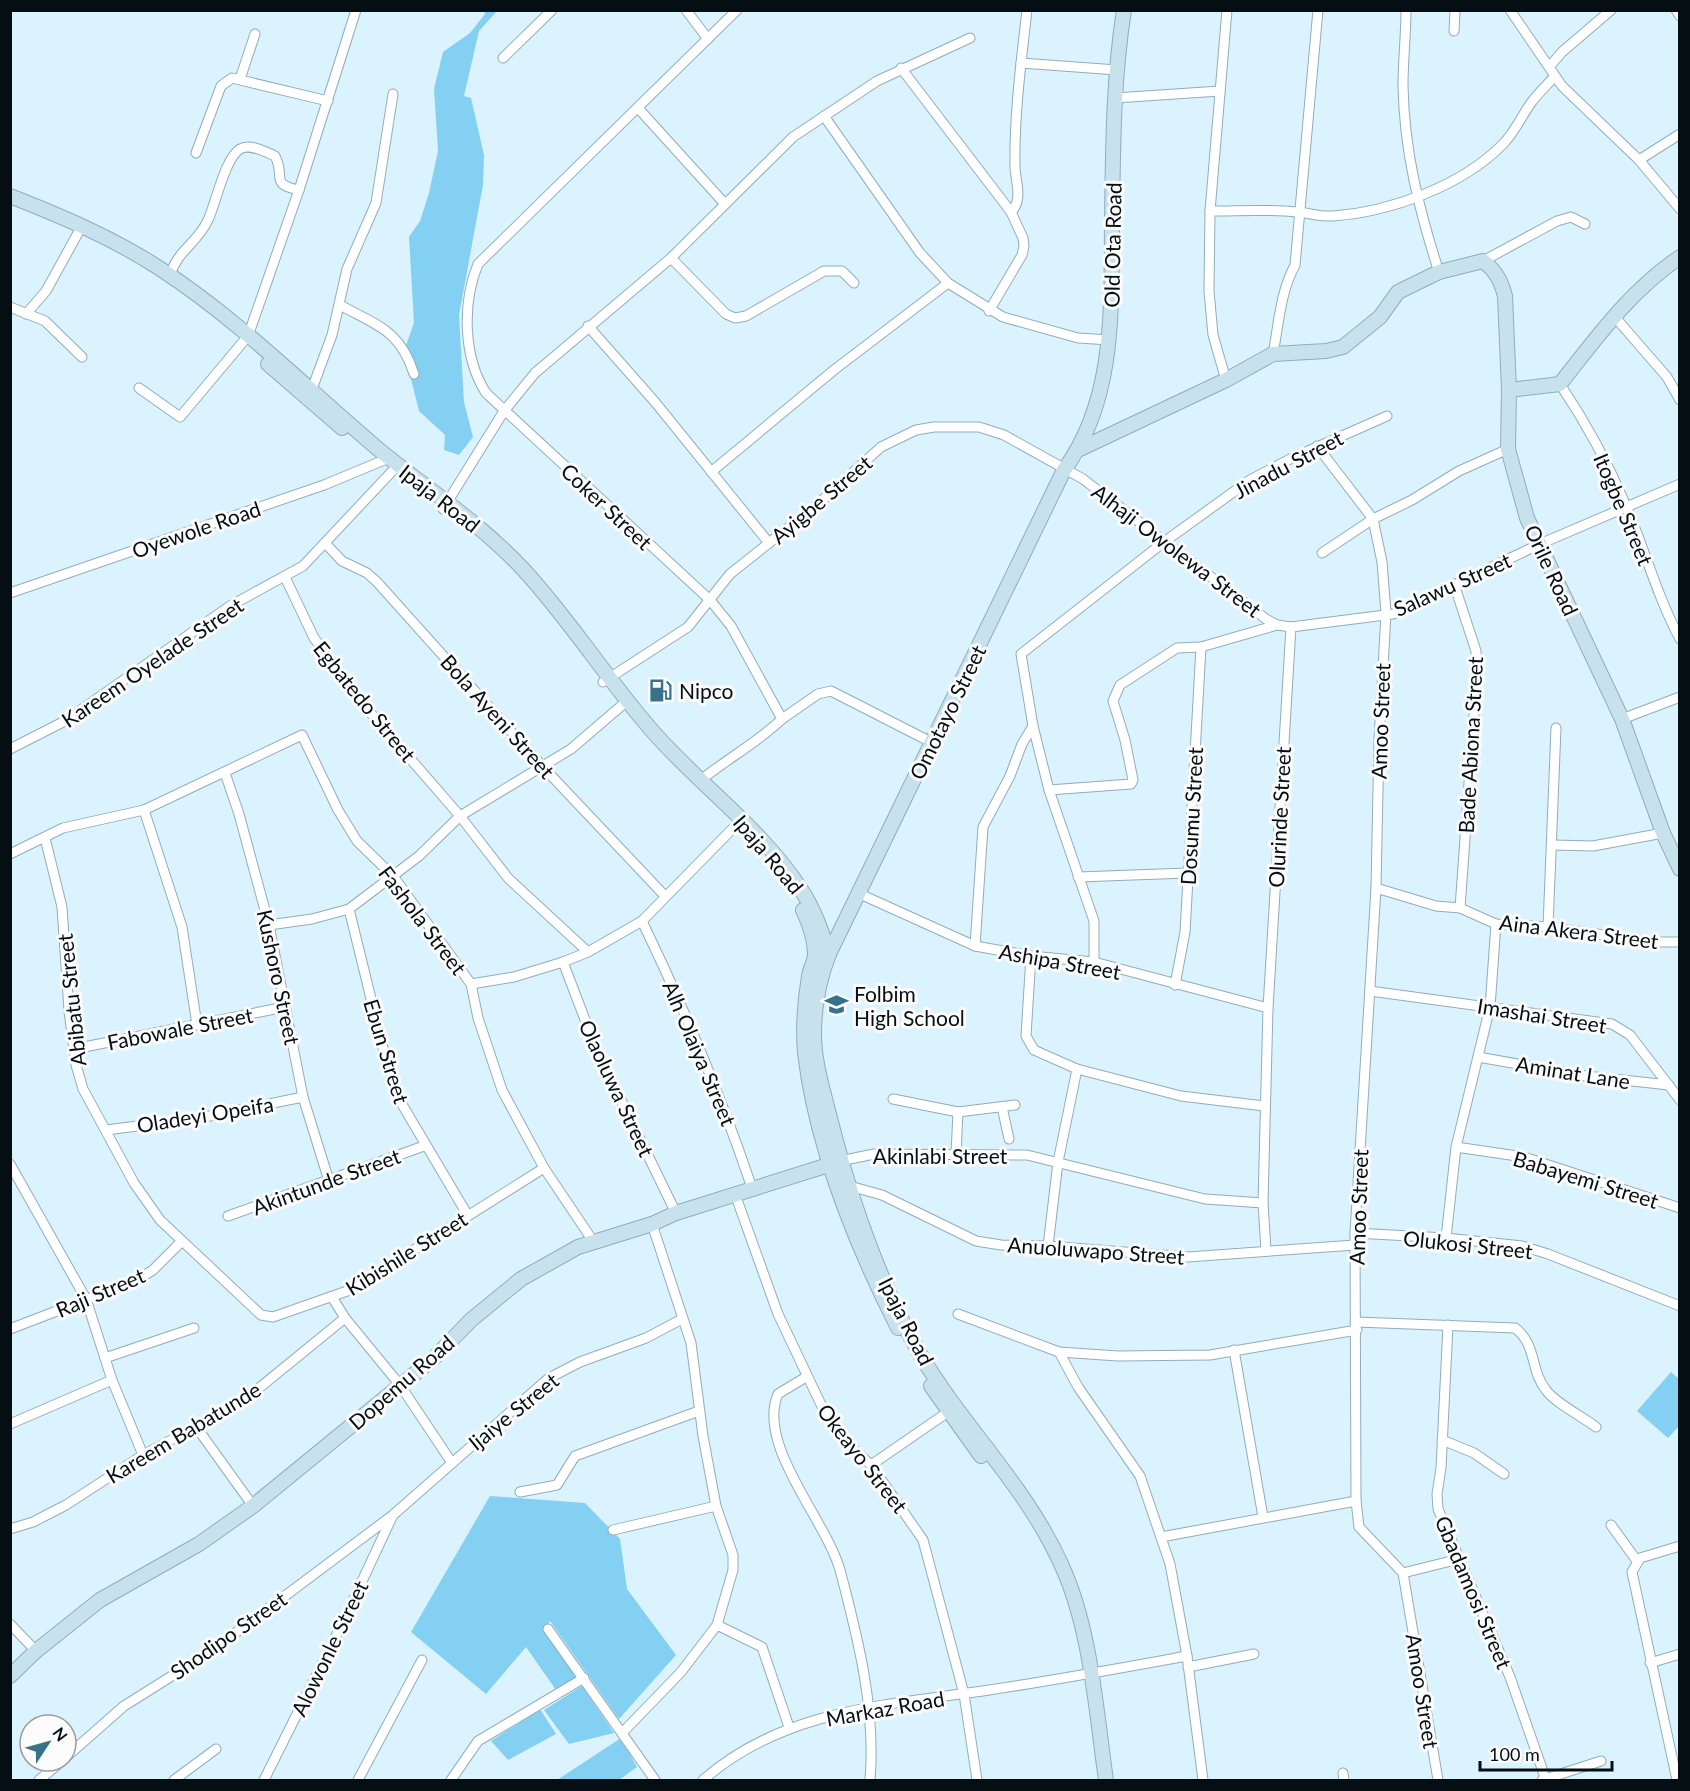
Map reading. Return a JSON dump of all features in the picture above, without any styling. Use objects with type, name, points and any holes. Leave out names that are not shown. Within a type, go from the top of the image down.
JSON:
[{"type":"main road","name":"Old Ota Road","points":[[1064,470],[1080,449],[1100,392],[1110,340],[1115,98],[1124,10]]},
{"type":"main road","name":"Ipaja Road","points":[[10,196],[81,226],[126,254],[312,389],[390,464]]},
{"type":"main road","name":"Ipaja Road","points":[[10,205],[126,254],[170,276],[390,464],[522,568],[657,749],[738,823],[796,898],[808,921],[815,954],[809,975],[805,1052],[813,1101],[844,1185],[920,1354],[1026,1501],[1073,1594],[1106,1780]]},
{"type":"main road","points":[[1509,390],[1560,384],[1614,316],[1650,278],[1680,257]]},
{"type":"main road","points":[[1080,449],[1226,380],[1274,354],[1326,351],[1343,347],[1380,317],[1398,292],[1438,272],[1484,261]]},
{"type":"main road","name":"Orile Road","points":[[1484,261],[1493,268],[1501,282],[1505,296],[1509,390],[1508,449],[1527,518],[1622,719],[1663,833],[1680,869]]},
{"type":"main road","name":"Omotayo Street","points":[[829,954],[1064,470]]},
{"type":"main road","name":"Ipaja Road","points":[[624,703],[701,780],[804,894],[829,954],[820,977],[814,1035],[835,1162]]},
{"type":"main road","points":[[815,954],[829,954]]},
{"type":"main road","name":"Dopemu Road","points":[[10,1676],[36,1651],[100,1600],[199,1544],[253,1506],[434,1358],[471,1320],[521,1279],[556,1258],[593,1241],[652,1224],[676,1213],[835,1162]]},
{"type":"main road","name":"Ipaja Road","points":[[844,1185],[881,1295],[912,1358],[948,1412],[1048,1543]]},
{"type":"main road","name":"Ipaja Road","points":[[1086,1675],[1099,1780]]},
{"type":"street","points":[[139,388],[180,417],[246,340],[299,190],[356,10]]},
{"type":"street","points":[[503,58],[552,10]]},
{"type":"street","points":[[686,10],[708,39]]},
{"type":"street","name":"Coker Street","points":[[737,10],[478,264],[471,280],[468,314],[471,363],[486,393],[504,411],[710,600],[731,626],[782,719]]},
{"type":"street","points":[[1011,212],[1016,207],[1018,199],[1015,154],[1021,63],[1028,10]]},
{"type":"street","points":[[1226,380],[1213,335],[1210,313],[1210,211],[1227,10]]},
{"type":"street","points":[[1274,354],[1280,305],[1286,283],[1296,265],[1318,10]]},
{"type":"street","points":[[1406,10],[1403,85],[1407,144],[1416,199],[1438,272]]},
{"type":"street","points":[[1454,31],[1455,10]]},
{"type":"street","points":[[1510,10],[1575,101],[1639,160],[1680,209]]},
{"type":"street","points":[[1550,66],[1562,52],[1611,10]]},
{"type":"street","points":[[1676,10],[1680,16]]},
{"type":"street","points":[[240,79],[255,33]]},
{"type":"street","points":[[446,506],[504,411],[534,373],[671,258],[793,137],[901,68],[970,38]]},
{"type":"street","points":[[1021,63],[1117,69]]},
{"type":"street","points":[[901,68],[1011,212],[1023,238],[1022,255],[989,311]]},
{"type":"street","points":[[1210,211],[1299,212],[1316,217],[1334,216],[1368,212],[1416,199],[1468,171],[1501,147],[1513,133],[1531,103],[1555,76]]},
{"type":"street","points":[[196,153],[221,86],[225,81],[240,79],[328,101]]},
{"type":"street","points":[[1115,98],[1220,91]]},
{"type":"street","points":[[312,389],[340,305],[347,268],[376,203],[393,94]]},
{"type":"street","points":[[638,108],[725,204]]},
{"type":"street","points":[[824,116],[920,253],[948,284],[989,311],[1028,325],[1078,338],[1110,340]]},
{"type":"street","points":[[1639,160],[1680,134]]},
{"type":"street","points":[[170,276],[179,254],[196,239],[206,224],[227,168],[242,148],[248,147],[275,156],[280,183],[284,187],[299,190]]},
{"type":"street","points":[[1484,261],[1557,221],[1571,217],[1586,224]]},
{"type":"street","points":[[26,314],[46,291],[78,234]]},
{"type":"street","points":[[671,258],[726,314],[735,318],[746,316],[824,271],[842,271],[854,283]]},
{"type":"street","points":[[711,472],[834,370],[948,284]]},
{"type":"street","points":[[340,305],[399,341],[409,357],[414,374]]},
{"type":"street","points":[[10,307],[45,321],[82,357]]},
{"type":"street","points":[[1614,316],[1667,376],[1680,400]]},
{"type":"street","points":[[588,326],[769,543]]},
{"type":"street","name":"Itogbe Street","points":[[1560,384],[1592,434],[1626,506],[1661,602],[1680,639]]},
{"type":"street","name":"Jinadu Street","points":[[1094,962],[1094,921],[1049,790],[1020,662],[1024,650],[1164,542],[1250,480],[1317,446],[1387,416]]},
{"type":"street","name":"Ayigbe Street","points":[[606,680],[688,627],[730,574],[818,504],[881,447],[916,430],[958,425],[979,427],[1004,435],[1064,470]]},
{"type":"street","points":[[1317,446],[1373,519]]},
{"type":"street","points":[[1322,553],[1373,519],[1412,500],[1459,471],[1508,449]]},
{"type":"street","name":"Kareem Oyelade Street","points":[[10,749],[42,735],[73,717],[230,606],[303,567],[326,544],[390,464]]},
{"type":"street","name":"Oyewole Road","points":[[10,593],[390,464]]},
{"type":"street","name":"Alhaji Owolewa Street","points":[[1064,470],[1117,502],[1164,542],[1277,625],[1291,627]]},
{"type":"street","name":"Salawu Street","points":[[1291,627],[1325,621],[1362,619],[1400,611],[1540,544],[1680,484]]},
{"type":"street","name":"Amoo Street","points":[[1373,519],[1382,562],[1386,613],[1379,740],[1376,888],[1355,1233],[1356,1502],[1359,1527],[1402,1573],[1438,1780]]},
{"type":"street","name":"Bola Ayeni Street","points":[[326,544],[342,561],[367,573],[376,582],[543,767],[665,896]]},
{"type":"street","name":"Egbatedo Street","points":[[285,577],[314,638],[368,710],[460,816],[508,878],[588,952]]},
{"type":"street","name":"Bade Abiona Street","points":[[1454,584],[1476,651],[1477,672],[1460,908]]},
{"type":"street","points":[[1049,790],[1131,784],[1133,780],[1125,740],[1113,701],[1120,686],[1163,655],[1177,648],[1201,647],[1277,625]]},
{"type":"street","name":"Olurinde Street","points":[[1266,1250],[1263,1203],[1264,1106],[1291,627]]},
{"type":"street","name":"Dosumu Street","points":[[1175,985],[1185,932],[1201,647]]},
{"type":"street","points":[[701,780],[818,694],[831,691],[931,742]]},
{"type":"street","points":[[1622,719],[1680,697]]},
{"type":"street","points":[[269,925],[312,919],[349,909],[418,856],[460,816],[571,749],[624,703]]},
{"type":"street","points":[[975,946],[983,827],[1010,776],[1022,744],[1034,726]]},
{"type":"street","points":[[1548,927],[1556,728]]},
{"type":"street","name":"Fashola Street","points":[[225,773],[302,735],[338,810],[357,841],[393,876],[471,984],[478,1018],[502,1090],[544,1168],[593,1241]]},
{"type":"street","points":[[10,854],[63,828],[144,810],[225,773]]},
{"type":"street","name":"Kushoro Street","points":[[225,773],[239,814],[269,925],[303,1096],[329,1181]]},
{"type":"street","points":[[144,810],[182,927],[197,1025]]},
{"type":"street","points":[[471,984],[514,977],[562,962],[588,952],[642,921],[738,823]]},
{"type":"street","points":[[1553,844],[1593,846],[1663,833]]},
{"type":"street","name":"Abibatu Street","points":[[45,838],[62,907],[74,1049],[83,1089],[145,1200],[181,1242]]},
{"type":"street","points":[[1078,878],[1188,873]]},
{"type":"street","name":"Aina Akera Street","points":[[1376,888],[1436,906],[1460,908],[1496,924],[1548,927],[1653,942],[1680,942]]},
{"type":"street","name":"Ashipa Street","points":[[860,894],[975,946],[1030,956],[1094,962],[1268,1008]]},
{"type":"street","name":"Ebun Street","points":[[349,909],[387,1064],[403,1107],[424,1146],[467,1214]]},
{"type":"street","name":"Alh Olaiya Street","points":[[642,921],[675,989],[726,1110],[752,1188]]},
{"type":"street","points":[[1446,1238],[1456,1147],[1491,1007],[1496,924]]},
{"type":"street","points":[[1030,956],[1026,1036],[1034,1050],[1077,1069],[1180,1096],[1264,1106]]},
{"type":"street","name":"Olaoluwa Street","points":[[562,962],[597,1051],[676,1213]]},
{"type":"street","name":"Imashai Street","points":[[1370,991],[1612,1024],[1630,1035],[1680,1100]]},
{"type":"street","name":"Fabowale Street","points":[[74,1049],[285,1007]]},
{"type":"street","name":"Aminat Lane","points":[[1478,1057],[1586,1076],[1669,1085]]},
{"type":"street","points":[[1048,1245],[1058,1162],[1077,1069]]},
{"type":"street","name":"Oladeyi Opeifa","points":[[106,1130],[200,1118],[303,1096]]},
{"type":"street","points":[[893,1099],[958,1112],[1015,1105]]},
{"type":"street","points":[[1002,1107],[1009,1139]]},
{"type":"street","points":[[956,1154],[958,1112]]},
{"type":"street","name":"Akintunde Street","points":[[228,1216],[424,1146]]},
{"type":"street","name":"Babayemi Street","points":[[1456,1147],[1524,1157],[1680,1208]]},
{"type":"street","name":"Akinlabi Street","points":[[835,1162],[874,1154],[956,1154],[1040,1158],[1205,1199],[1263,1203]]},
{"type":"street","points":[[10,1164],[86,1299],[112,1380],[143,1455]]},
{"type":"street","name":"Kibishile Street","points":[[181,1242],[266,1317],[332,1298],[350,1290],[467,1214],[544,1168]]},
{"type":"street","name":"Anuoluwapo Street","points":[[844,1185],[882,1196],[976,1241],[1001,1245],[1048,1245],[1188,1257],[1355,1245]]},
{"type":"street","name":"Okeayo Street","points":[[735,1194],[778,1314],[825,1413],[845,1441],[871,1465],[923,1540],[964,1694],[977,1780]]},
{"type":"street","points":[[623,1732],[681,1672],[717,1625],[733,1570],[733,1554],[716,1506],[699,1411],[691,1343],[652,1224]]},
{"type":"street","name":"Olukosi Street","points":[[1355,1233],[1446,1238],[1522,1246],[1680,1306]]},
{"type":"street","name":"Raji Street","points":[[10,1329],[137,1280],[153,1269],[181,1242]]},
{"type":"street","points":[[332,1298],[345,1318],[400,1385],[452,1463]]},
{"type":"street","points":[[957,1314],[1059,1352],[1118,1356],[1210,1355],[1290,1343],[1356,1326],[1448,1325],[1515,1328],[1530,1346],[1539,1379],[1546,1390],[1596,1427]]},
{"type":"street","name":"Kareem Babatunde","points":[[10,1529],[33,1522],[66,1505],[143,1455],[242,1402],[345,1318]]},
{"type":"street","name":"Ijaiye Street","points":[[393,1515],[549,1378],[579,1362],[646,1338],[682,1319]]},
{"type":"street","name":"Gbadamosi Street","points":[[1448,1325],[1437,1494],[1438,1509],[1510,1677],[1544,1780]]},
{"type":"street","points":[[105,1358],[194,1328]]},
{"type":"street","points":[[1234,1350],[1263,1517]]},
{"type":"street","points":[[1059,1352],[1078,1387],[1140,1476],[1161,1536],[1170,1564],[1187,1656],[1203,1780]]},
{"type":"street","points":[[806,1377],[778,1394],[775,1426],[787,1465],[828,1536],[839,1569],[870,1706],[872,1754],[870,1780]]},
{"type":"street","points":[[10,1424],[112,1380]]},
{"type":"street","points":[[520,1492],[557,1485],[575,1456],[699,1411]]},
{"type":"street","points":[[871,1465],[948,1412]]},
{"type":"street","points":[[197,1428],[253,1506]]},
{"type":"street","points":[[1442,1440],[1474,1453],[1504,1474]]},
{"type":"street","points":[[1161,1536],[1356,1502]]},
{"type":"street","points":[[612,1530],[716,1506]]},
{"type":"street","name":"Shodipo Street","points":[[78,1746],[123,1706],[210,1652],[393,1515]]},
{"type":"street","name":"Alowonle Street","points":[[264,1780],[343,1622],[393,1515]]},
{"type":"street","points":[[1611,1525],[1637,1561]]},
{"type":"street","points":[[1677,1780],[1632,1572],[1637,1561],[1649,1553],[1680,1546]]},
{"type":"street","points":[[1402,1573],[1459,1559]]},
{"type":"street","points":[[10,1624],[36,1651]]},
{"type":"street","points":[[717,1625],[762,1647],[789,1727]]},
{"type":"street","points":[[548,1629],[655,1780]]},
{"type":"street","points":[[1188,1667],[1254,1653]]},
{"type":"street","points":[[1650,1663],[1680,1654]]},
{"type":"street","name":"Markaz Road","points":[[703,1780],[719,1767],[789,1727],[870,1706],[1086,1675],[1187,1656]]},
{"type":"street","points":[[358,1780],[422,1660]]},
{"type":"street","points":[[451,1780],[478,1741],[584,1678]]},
{"type":"street","points":[[174,1780],[216,1749]]},
{"type":"street","points":[[1544,1780],[1601,1761]]},
{"type":"shaded area","points":[[484,11],[497,11],[479,31],[464,96],[471,98],[484,155],[483,185],[459,315],[464,402],[473,437],[459,455],[444,450],[445,435],[419,411],[404,351],[414,323],[409,237],[420,221],[438,151],[434,89],[443,52],[470,33],[485,14]]},
{"type":"shaded area","points":[[1671,1372],[1679,1379],[1680,1425],[1668,1438],[1637,1411]]},
{"type":"shaded area","points":[[490,1496],[585,1503],[620,1539],[627,1589],[676,1655],[619,1719],[550,1621],[544,1631],[577,1678],[556,1690],[526,1647],[486,1694],[411,1632]]},
{"type":"shaded area","points":[[582,1686],[614,1733],[569,1744],[544,1710]]},
{"type":"shaded area","points":[[540,1709],[556,1734],[508,1760],[491,1741]]},
{"type":"shaded area","points":[[621,1738],[637,1767],[619,1780],[557,1780]]},
{"type":"place","name":"Nipco","points":[[661,690]]},
{"type":"place","name":"Folbim High School","points":[[836,1005]]}]
